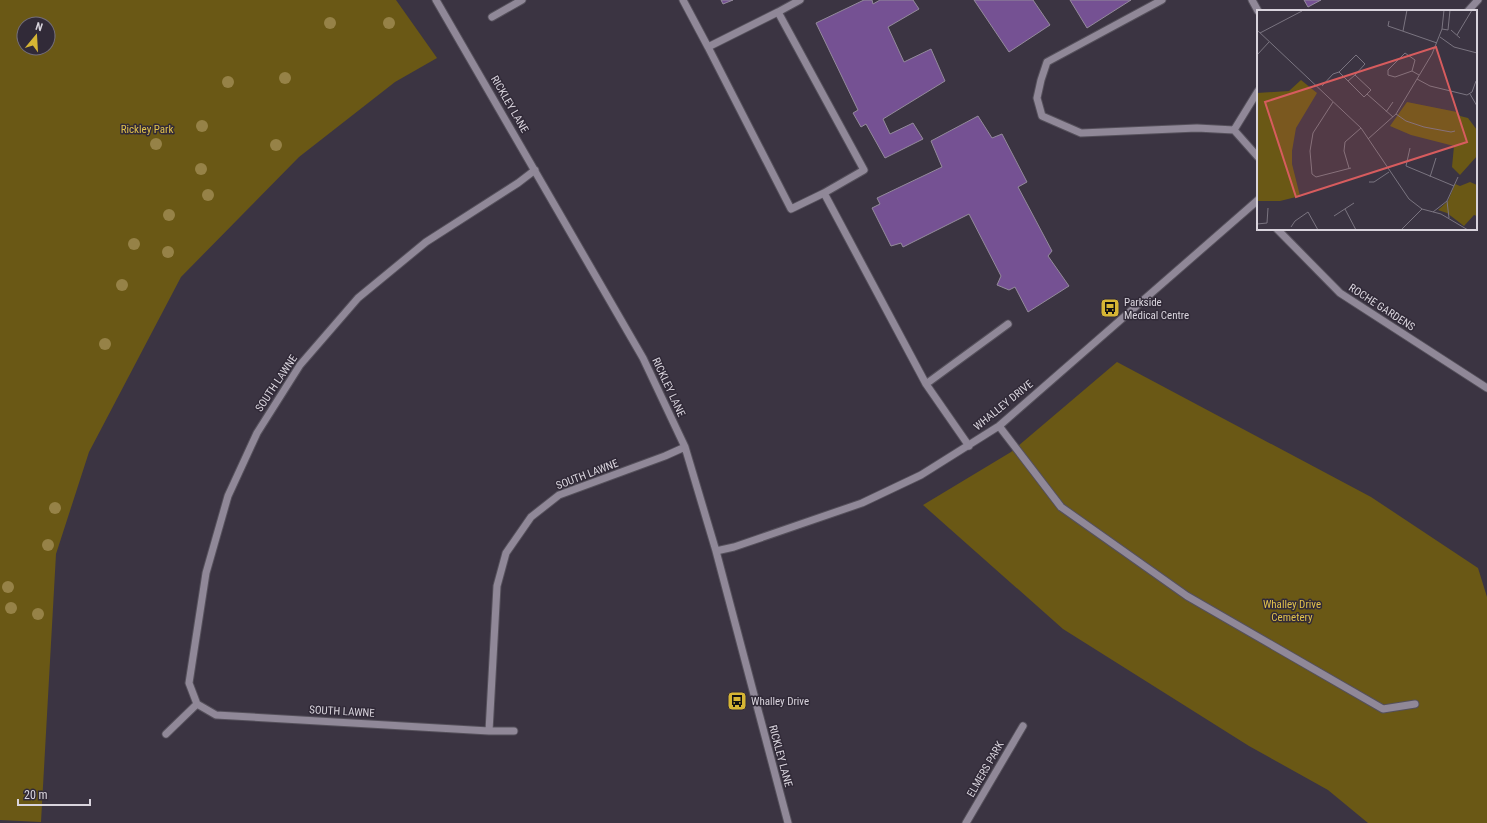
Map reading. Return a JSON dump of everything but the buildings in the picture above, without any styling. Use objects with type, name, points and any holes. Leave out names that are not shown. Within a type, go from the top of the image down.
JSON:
[{"type":"street","name":"RICKLEY LANE","points":[[436,0],[644,358],[685,447],[716,551],[788,823]]},
{"type":"street","points":[[492,17],[522,0]]},
{"type":"street","points":[[682,0],[708,47],[791,209],[824,193],[864,170],[778,12]]},
{"type":"street","points":[[708,47],[800,0]]},
{"type":"street","points":[[1162,0],[1047,62],[1037,98],[1042,116],[1081,133],[1197,128],[1234,130],[1257,156]]},
{"type":"street","points":[[1252,0],[1257,10]]},
{"type":"street","points":[[1469,10],[1478,0]]},
{"type":"street","points":[[1234,130],[1257,93]]},
{"type":"street","name":"SOUTH LAWNE","points":[[514,731],[489,732],[216,715],[197,704],[189,683],[206,573],[228,496],[257,433],[300,364],[358,298],[426,242],[518,183],[535,170]]},
{"type":"street","points":[[824,193],[926,384],[968,446]]},
{"type":"street","name":"WHALLEY DRIVE","points":[[716,551],[734,547],[862,503],[921,475],[968,446],[999,426],[1256,204]]},
{"type":"street","name":"ROCHE GARDENS","points":[[1279,230],[1340,294],[1487,388]]},
{"type":"street","points":[[926,384],[1008,324]]},
{"type":"street","points":[[999,426],[1061,507],[1187,596],[1383,709],[1415,704]]},
{"type":"street","name":"SOUTH LAWNE","points":[[489,732],[496,586],[506,553],[531,517],[559,495],[665,456],[685,447]]},
{"type":"street","points":[[166,734],[197,704]]},
{"type":"street","name":"ELMERS PARK","points":[[966,823],[1023,726]]},
{"type":"green space","name":"Rickley Park","points":[[0,0],[396,0],[437,58],[395,82],[299,157],[181,277],[89,452],[56,554],[41,822],[0,820]]},
{"type":"green space","name":"Whalley Drive Cemetery","points":[[1117,362],[1371,497],[1478,568],[1487,597],[1487,823],[1368,823],[1328,790],[1249,746],[1063,629],[923,505],[1011,452]]},
{"type":"place","name":"Parkside Medical Centre","points":[[1110,308]]},
{"type":"place","name":"Whalley Drive","points":[[737,701]]}]
